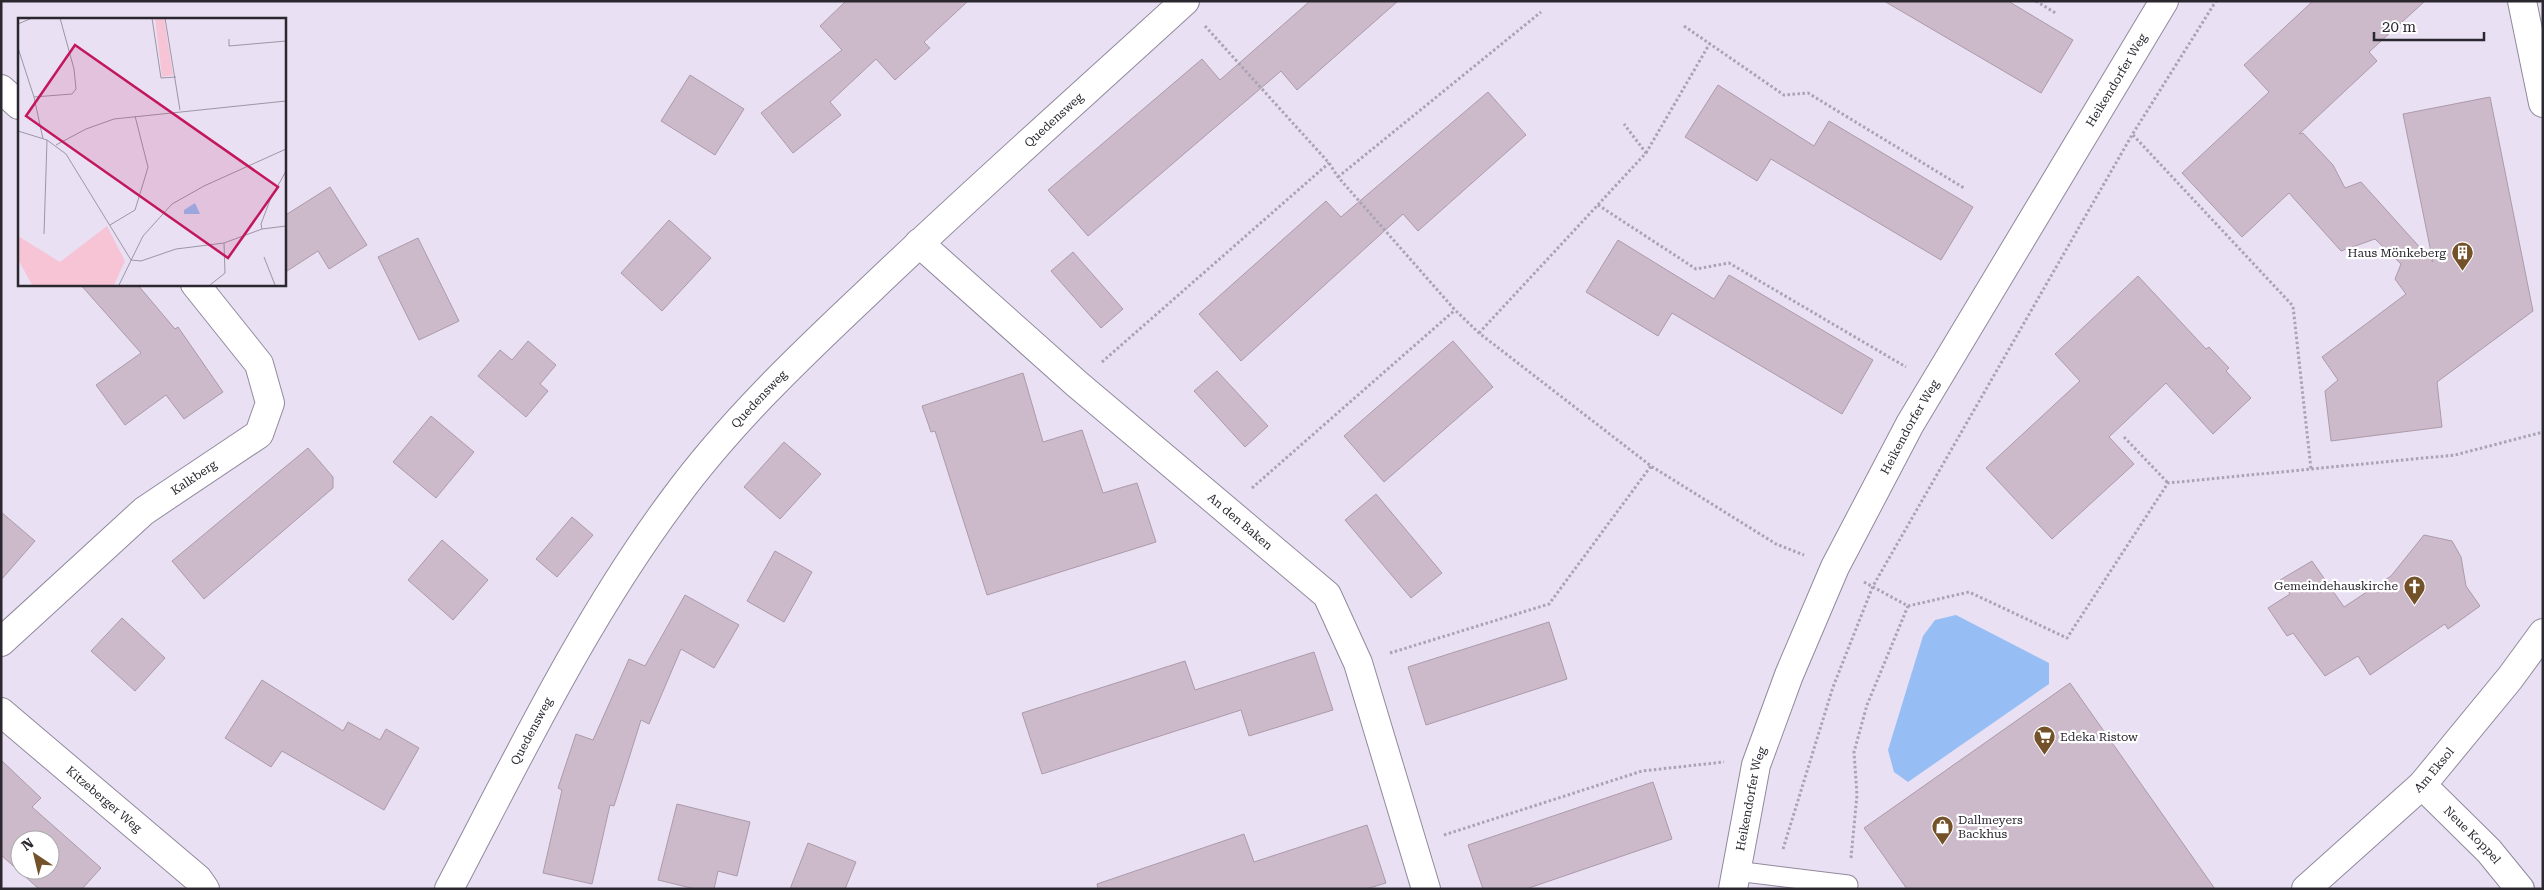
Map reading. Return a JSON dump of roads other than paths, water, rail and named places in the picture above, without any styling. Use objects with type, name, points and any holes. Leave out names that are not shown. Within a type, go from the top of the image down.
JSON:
[{"type":"street","name":"Heikendorfer Weg","points":[[1734,880],[1756,765],[1789,675],[1835,567],[1910,424],[2164,1]]},
{"type":"street","points":[[2522,1],[2543,103]]},
{"type":"street","name":"Quedensweg","points":[[449,889],[580,639],[674,498],[712,452],[814,343],[919,243],[1184,2]]},
{"type":"street","points":[[1,89],[18,104]]},
{"type":"street","name":"An den Baken","points":[[919,243],[1077,384],[1327,595],[1358,663],[1426,889]]},
{"type":"street","name":"Kalkberg","points":[[1,642],[144,511],[260,434],[270,403],[259,364],[196,285]]},
{"type":"street","name":"Am Eksol","points":[[2306,889],[2422,785],[2510,678],[2543,633]]},
{"type":"street","name":"Kitzeberger Weg","points":[[1,712],[198,879],[205,889]]},
{"type":"street","name":"Neue Koppel","points":[[2422,785],[2489,851],[2520,889]]},
{"type":"lane","points":[[1734,880],[1776,875],[1848,885]]},
{"type":"water","points":[[1956,615],[2049,663],[2049,684],[1908,782],[1894,772],[1888,750],[1923,636],[1935,620]]},
{"type":"place","name":"Haus Mönkeberg","points":[[2462,272]]},
{"type":"place","name":"Gemeindehauskirche","points":[[2414,605]]},
{"type":"place","name":"Edeka Ristow","points":[[2044,756]]},
{"type":"place","name":"Dallmeyers Backhus","points":[[1942,846]]}]
